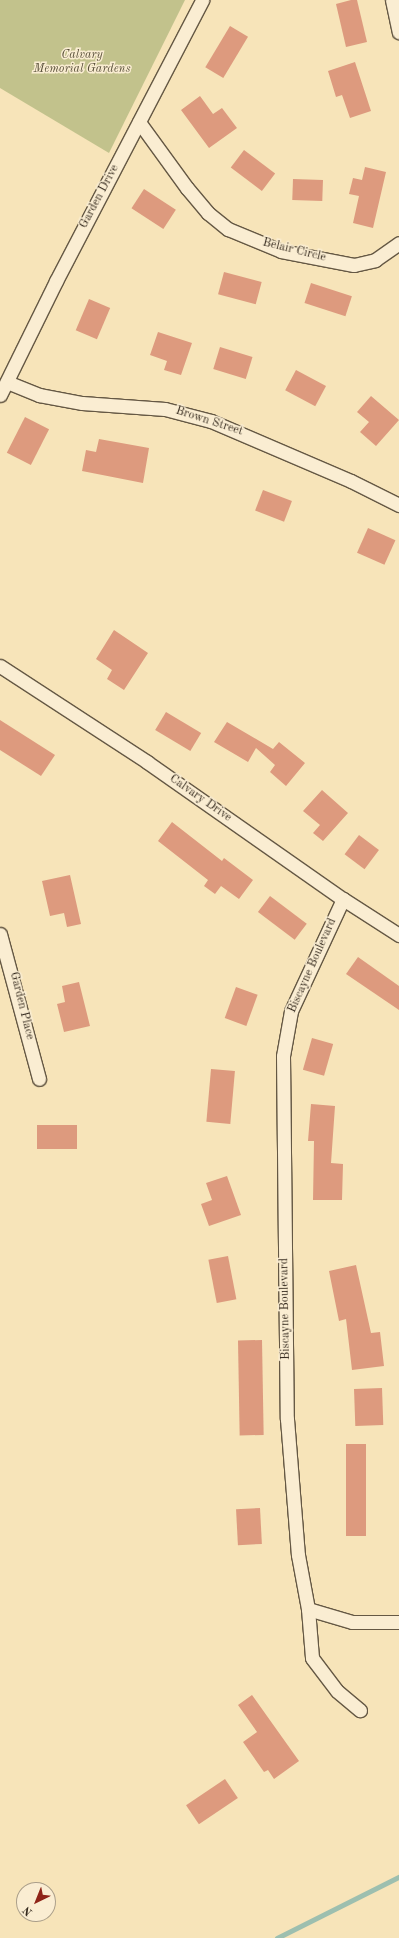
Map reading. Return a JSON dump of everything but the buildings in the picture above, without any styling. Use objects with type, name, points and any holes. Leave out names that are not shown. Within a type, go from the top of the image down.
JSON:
[{"type":"street","name":"Garden Drive","points":[[0,395],[56,281],[202,0]]},
{"type":"street","points":[[392,0],[399,32]]},
{"type":"street","name":"Belair Circle","points":[[139,122],[187,188],[208,213],[228,229],[281,251],[354,265],[375,260],[399,243]]},
{"type":"street","name":"Brown Street","points":[[7,382],[39,394],[68,400],[166,409],[211,421],[351,481],[399,505]]},
{"type":"street","name":"Calvary Drive","points":[[0,666],[140,757],[343,899],[399,935]]},
{"type":"street","name":"Biscayne Boulevard","points":[[343,899],[291,1011],[283,1056],[287,1419],[298,1555],[308,1609],[312,1658],[337,1691],[360,1710]]},
{"type":"street","name":"Garden Place","points":[[0,934],[39,1079]]},
{"type":"street","points":[[308,1609],[352,1622],[399,1622]]},
{"type":"green space","name":"Calvary Memorial Gardens","points":[[0,0],[185,0],[109,153],[0,88]]},
{"type":"waterway","points":[[277,1938],[399,1877]]}]
